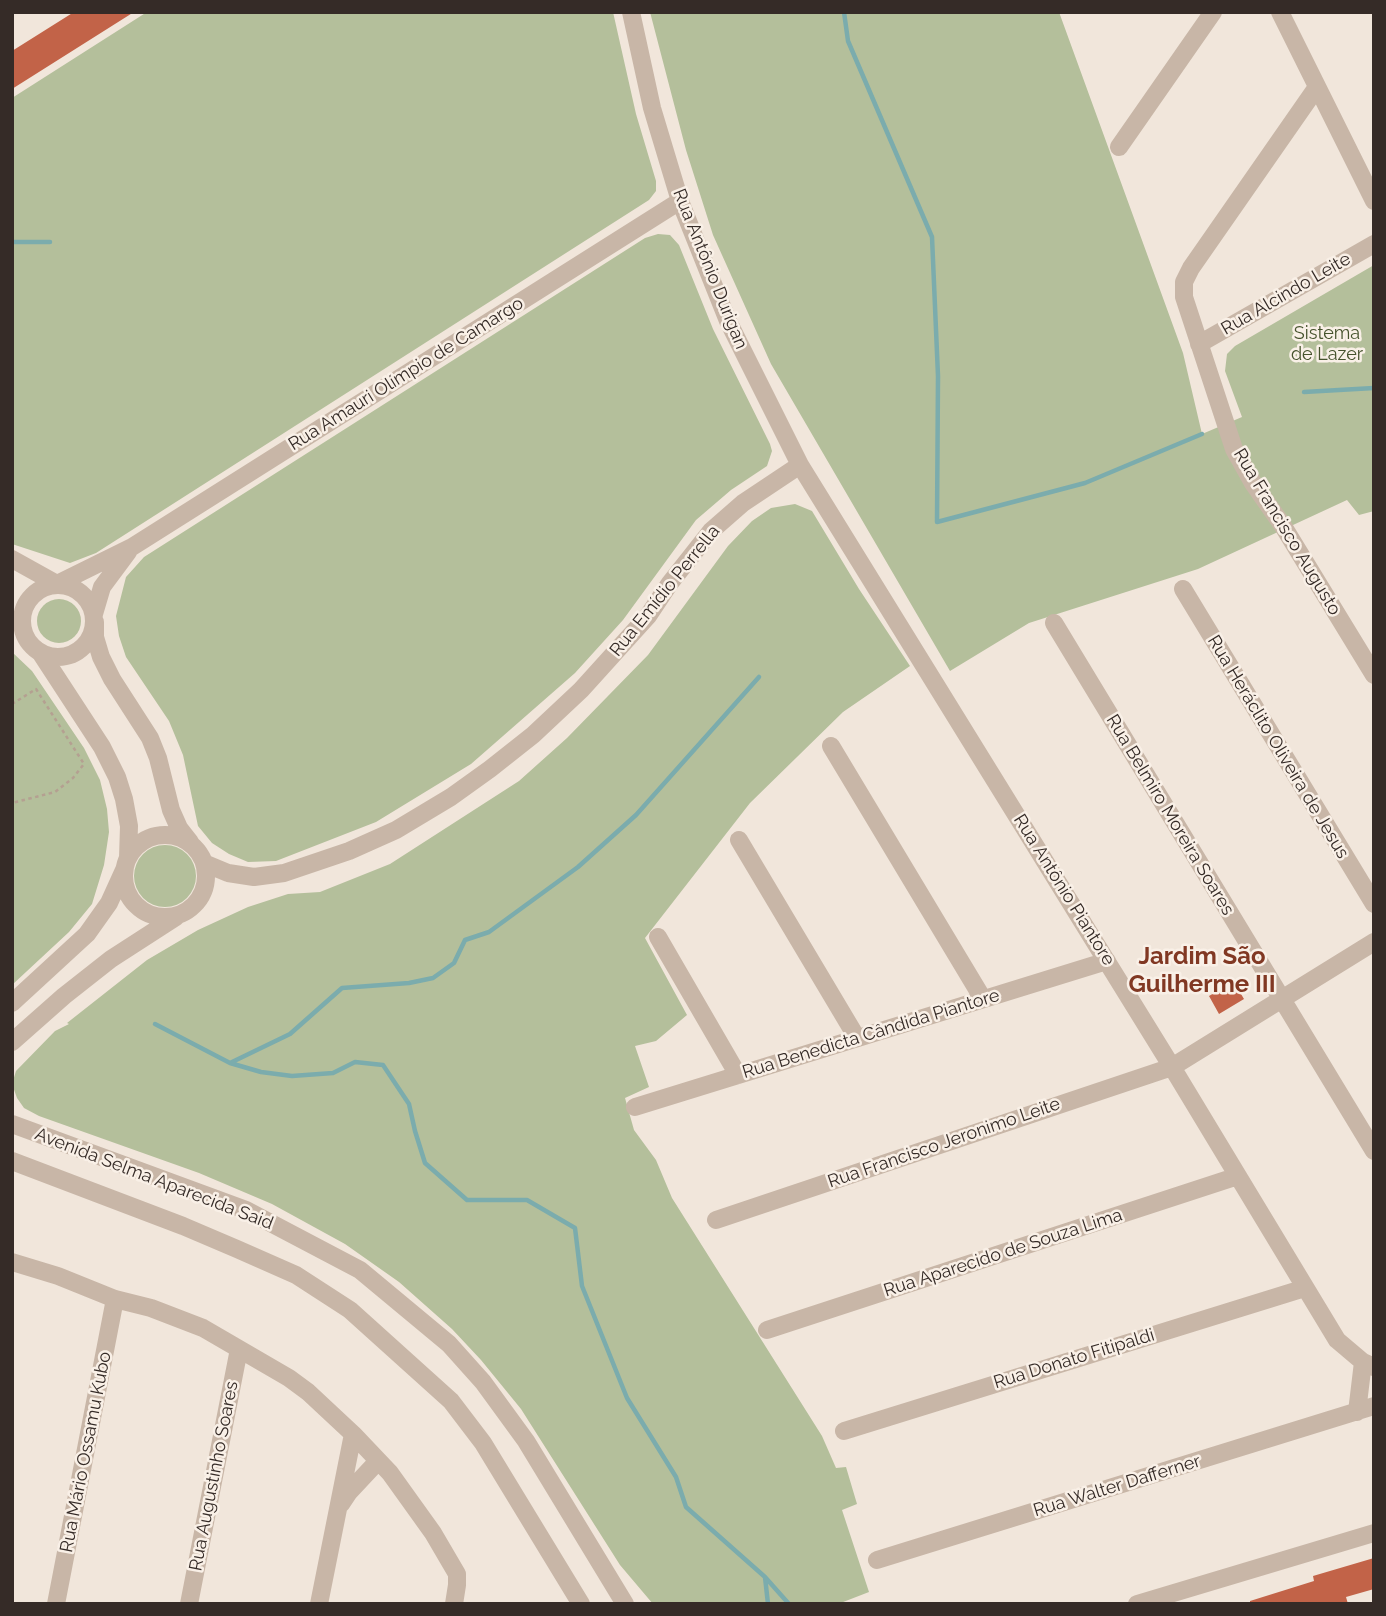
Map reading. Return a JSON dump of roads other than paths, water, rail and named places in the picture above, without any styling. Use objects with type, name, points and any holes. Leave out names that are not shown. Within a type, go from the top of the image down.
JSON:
[{"type":"street","name":"Rua Antônio Durigan","points":[[631,12],[652,108],[680,201],[727,321],[800,465],[828,510]]},
{"type":"street","points":[[1119,147],[1213,12]]},
{"type":"street","points":[[1280,12],[1374,201]]},
{"type":"street","name":"Rua Francisco Augusto","points":[[1317,87],[1191,268],[1184,282],[1184,297],[1234,449],[1252,483],[1283,527],[1374,675]]},
{"type":"street","name":"Rua Amauri Olímpio de Camargo","points":[[57,584],[132,547],[680,201]]},
{"type":"street","name":"Rua Alcindo Leite","points":[[1199,344],[1374,244]]},
{"type":"street","name":"Rua Emídio Perrella","points":[[204,863],[228,873],[254,877],[284,873],[349,851],[396,830],[450,797],[533,735],[580,690],[648,616],[711,531],[743,503],[800,465]]},
{"type":"street","name":"Rua Antônio Piantore","points":[[828,510],[1337,1340],[1368,1365]]},
{"type":"street","name":"Rua Amauri Olímpio de Camargo","points":[[94,618],[102,587],[132,547]]},
{"type":"street","points":[[12,559],[57,584]]},
{"type":"street","points":[[12,572],[71,586],[84,594],[94,618],[95,637],[101,657],[150,738],[171,810],[179,828],[204,863],[206,878],[202,893],[193,906],[111,959],[12,1042]]},
{"type":"street","points":[[57,584],[44,587],[31,596],[23,610],[22,632],[102,747],[117,777],[129,826],[124,875],[128,893],[139,907],[155,916],[180,914]]},
{"type":"street","name":"Rua Heráclito Oliveira de Jesus","points":[[1183,589],[1374,904]]},
{"type":"street","points":[[22,632],[57,657],[74,653],[88,642],[94,618]]},
{"type":"street","name":"Rua Belmiro Moreira Soares","points":[[1054,623],[1374,1151]]},
{"type":"street","points":[[831,746],[983,999]]},
{"type":"street","points":[[12,1003],[87,934],[109,903],[138,844],[153,836],[170,835],[192,845]]},
{"type":"street","points":[[738,840],[857,1038]]},
{"type":"street","points":[[658,937],[738,1075]]},
{"type":"street","name":"Rua Francisco Jeronimo Leite","points":[[716,1220],[1172,1067],[1374,942]]},
{"type":"street","name":"Rua Benedicta Cândida Piantore","points":[[635,1107],[1107,961]]},
{"type":"street","name":"Avenida Selma Aparecida Said","points":[[12,1124],[246,1210],[360,1270],[401,1301],[449,1343],[483,1382],[526,1441],[625,1604]]},
{"type":"street","name":"Avenida Selma Aparecida Said","points":[[12,1161],[171,1221],[296,1275],[350,1310],[451,1401],[483,1443],[581,1604]]},
{"type":"street","name":"Rua Aparecido de Souza Lima","points":[[767,1330],[1238,1176]]},
{"type":"street","points":[[12,1262],[203,1328],[289,1378],[353,1434],[379,1461],[433,1533],[457,1574],[454,1604]]},
{"type":"street","name":"Rua Donato Fitipaldi","points":[[844,1431],[1305,1288]]},
{"type":"street","name":"Rua Mário Ossamu Kubo","points":[[56,1604],[115,1299]]},
{"type":"street","name":"Rua Augustinho Soares","points":[[189,1604],[239,1349]]},
{"type":"street","name":"Rua Walter Dafferner","points":[[877,1560],[1365,1409],[1368,1365]]},
{"type":"street","points":[[319,1604],[353,1434]]},
{"type":"street","points":[[336,1513],[349,1492],[379,1461]]},
{"type":"street","points":[[1138,1604],[1374,1533]]},
{"type":"waterway","points":[[844,12],[848,41],[932,237],[938,376],[937,522],[1085,483],[1202,434]]},
{"type":"waterway","points":[[12,242],[50,242]]},
{"type":"waterway","points":[[1304,392],[1374,388]]},
{"type":"waterway","points":[[230,1063],[290,1034],[342,988],[409,983],[433,978],[454,963],[465,940],[489,932],[578,867],[636,815],[759,677]]},
{"type":"waterway","points":[[155,1024],[230,1063],[261,1072],[292,1076],[333,1073],[355,1062],[383,1065],[409,1104],[425,1163],[467,1200],[527,1200],[575,1228],[582,1286],[627,1398],[676,1477],[686,1507],[765,1577],[789,1604]]},
{"type":"waterway","points":[[765,1577],[768,1604]]},
{"type":"district","name":"Jardim São Guilherme III","points":[[1202,971]]},
{"type":"park label","name":"Sistema de Lazer","points":[[1327,344]]}]
